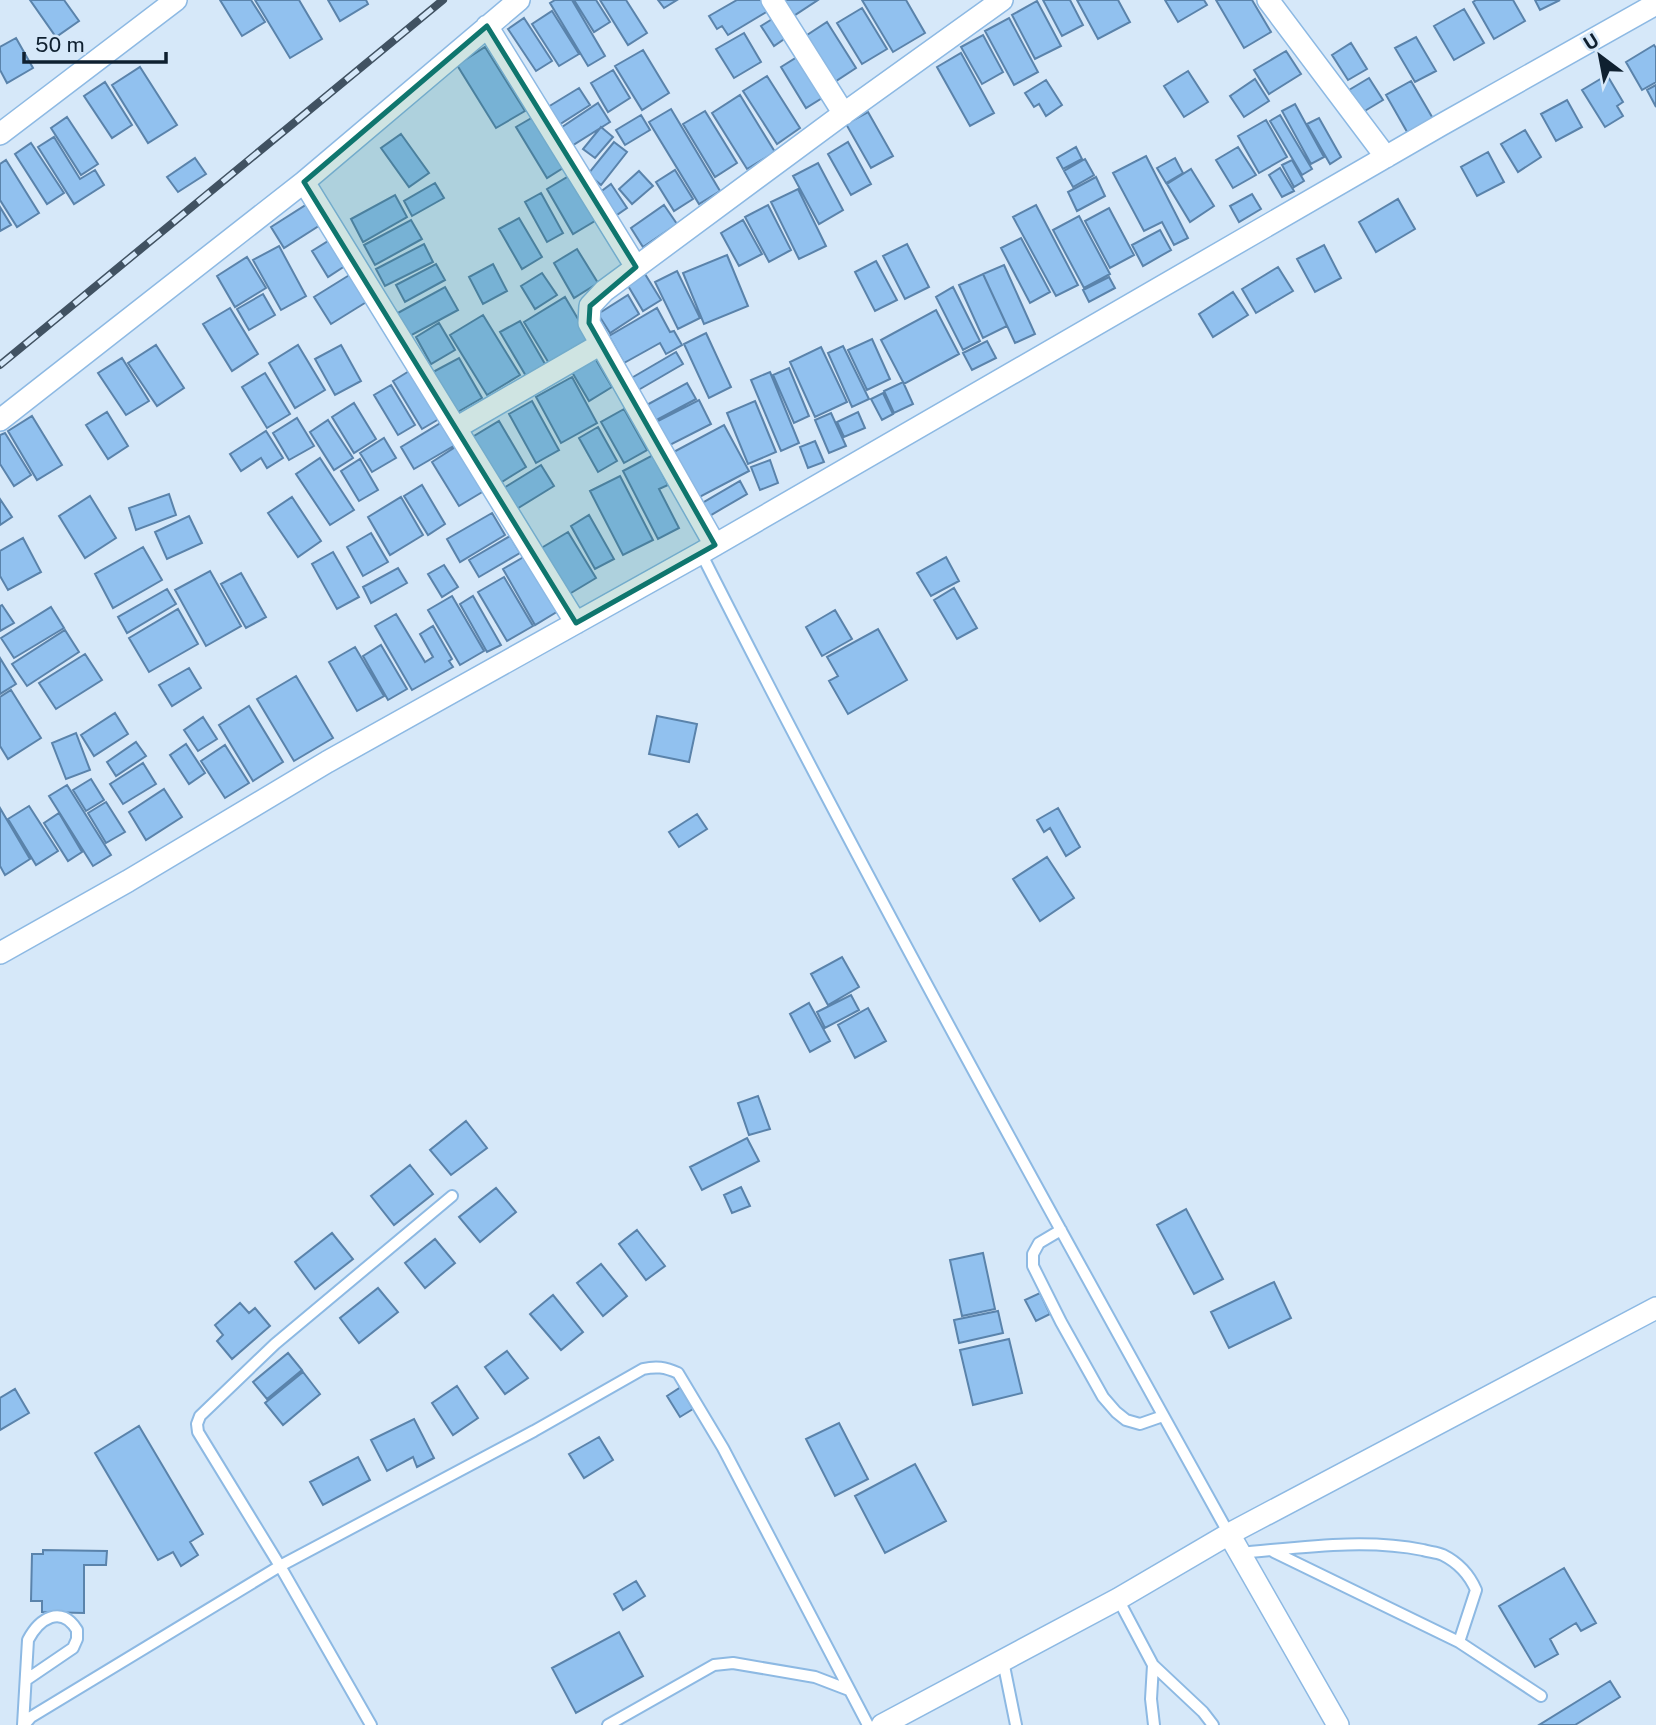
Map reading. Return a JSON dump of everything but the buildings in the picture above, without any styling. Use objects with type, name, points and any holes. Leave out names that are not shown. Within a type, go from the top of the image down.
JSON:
[{"type":"street","points":[[0,134],[176,0]]},
{"type":"street","points":[[0,420],[304,182],[519,0]]},
{"type":"street","points":[[772,0],[844,114]]},
{"type":"street","points":[[708,549],[589,323],[590,306],[604,291],[636,267],[1002,0]]},
{"type":"street","points":[[1268,0],[1386,157]]},
{"type":"street","points":[[0,953],[128,881],[327,762],[708,549],[1651,4]]},
{"type":"street","points":[[487,26],[636,267]]},
{"type":"street","points":[[304,182],[576,623]]},
{"type":"street","points":[[456,428],[601,344]]},
{"type":"street","points":[[882,1725],[1118,1599],[1229,1534],[1656,1308]]},
{"type":"street","points":[[1229,1534],[1338,1725]]},
{"type":"lane","points":[[708,549],[804,754],[1229,1534]]},
{"type":"lane","points":[[371,1725],[280,1566],[198,1432],[197,1424],[200,1416],[275,1344],[452,1196]]},
{"type":"lane","points":[[1061,1230],[1040,1242],[1033,1254],[1033,1266],[1061,1322],[1103,1397],[1116,1412],[1126,1420],[1140,1424],[1163,1416]]},
{"type":"lane","points":[[24,1725],[31,1717],[280,1566],[534,1431],[643,1369],[654,1367],[677,1373],[723,1448],[868,1725]]},
{"type":"lane","points":[[1239,1553],[1335,1545],[1404,1546],[1442,1554],[1460,1566],[1471,1578],[1476,1590],[1459,1642]]},
{"type":"lane","points":[[1271,1550],[1459,1642],[1541,1696]]},
{"type":"lane","points":[[1118,1599],[1153,1665],[1203,1712],[1213,1725]]},
{"type":"lane","points":[[24,1725],[26,1680],[28,1640],[33,1629],[48,1618],[58,1616],[67,1619],[77,1630],[73,1648],[26,1680]]},
{"type":"lane","points":[[1003,1661],[1016,1725]]},
{"type":"lane","points":[[608,1725],[714,1665],[723,1663],[815,1677],[849,1690]]},
{"type":"lane","points":[[1153,1665],[1151,1699],[1154,1725]]},
{"type":"highlighted area","points":[[487,26],[636,267],[590,306],[589,323],[715,545],[576,623],[304,182]]},
{"type":"railway","points":[[0,365],[443,0]]}]
